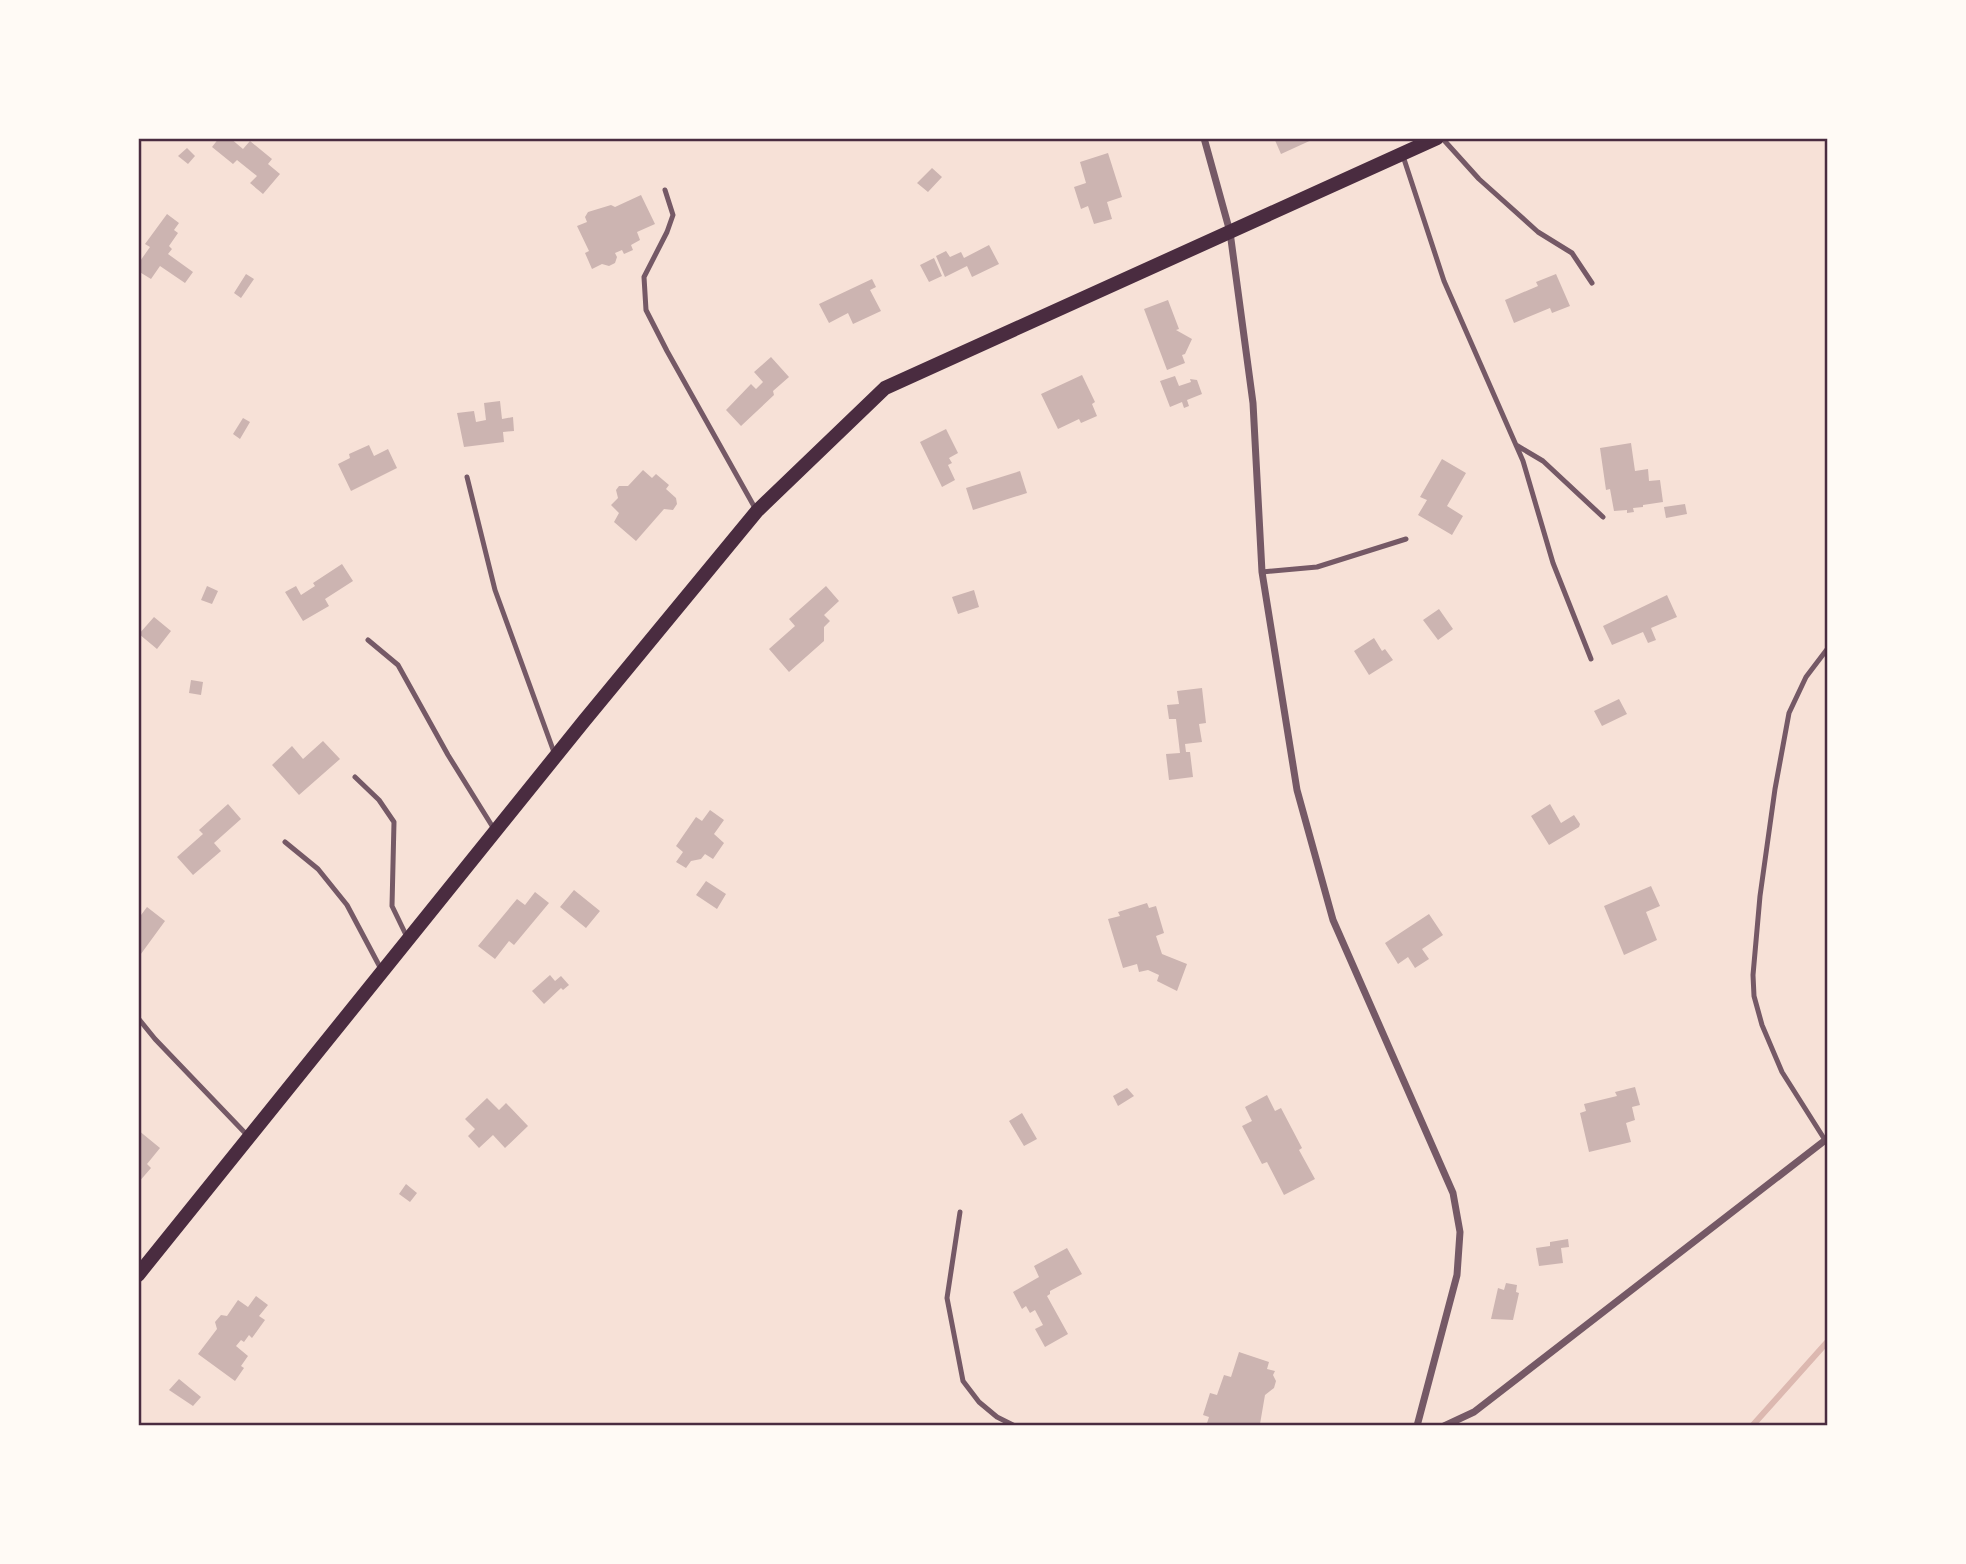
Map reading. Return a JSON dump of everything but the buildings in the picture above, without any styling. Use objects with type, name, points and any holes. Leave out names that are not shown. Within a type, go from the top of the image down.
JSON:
[{"type":"main road","points":[[138,1275],[757,511],[886,388],[1440,138]]},
{"type":"street","points":[[1204,138],[1230,232],[1253,403],[1262,572],[1297,790],[1333,920],[1453,1194],[1460,1231],[1457,1275],[1417,1426]]},
{"type":"street","points":[[1444,1426],[1474,1412],[1827,1139]]},
{"type":"lane","points":[[1440,138],[1479,179],[1538,232],[1572,253],[1591,283]]},
{"type":"lane","points":[[1403,156],[1444,281],[1523,461],[1553,563],[1591,659]]},
{"type":"lane","points":[[665,190],[673,215],[644,277],[646,310],[757,511]]},
{"type":"lane","points":[[1516,445],[1543,461],[1603,517]]},
{"type":"lane","points":[[467,477],[495,590],[556,758]]},
{"type":"lane","points":[[1262,572],[1317,567],[1406,539]]},
{"type":"lane","points":[[368,639],[398,665],[448,755],[496,831]]},
{"type":"lane","points":[[1827,1139],[1782,1072],[1762,1025],[1754,996],[1753,975],[1760,896],[1789,713],[1806,677],[1828,648]]},
{"type":"lane","points":[[355,777],[379,800],[394,822],[392,906],[408,940]]},
{"type":"lane","points":[[285,842],[318,869],[347,905],[383,972]]},
{"type":"lane","points":[[138,1018],[249,1137]]},
{"type":"lane","points":[[960,1212],[947,1298],[963,1381],[979,1402],[997,1417],[1015,1426]]},
{"type":"waterway","points":[[1752,1426],[1828,1341]]}]
